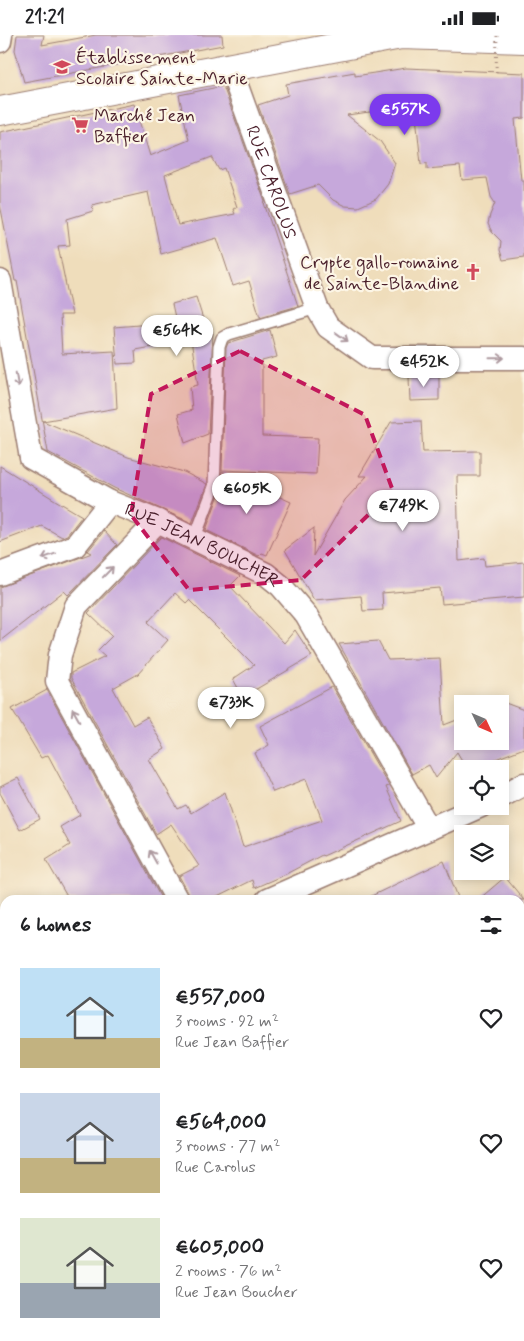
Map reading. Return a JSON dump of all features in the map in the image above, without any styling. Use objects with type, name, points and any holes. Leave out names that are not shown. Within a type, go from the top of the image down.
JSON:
[{"type":"main road","points":[[0,111],[401,35],[524,39]]},
{"type":"street","points":[[0,41],[1,35]]},
{"type":"street","name":"RUE CAROLUS","points":[[232,68],[317,308],[328,327],[372,358],[524,358]]},
{"type":"street","name":"RUE JEAN BOUCHER","points":[[0,281],[31,458],[110,502],[158,521],[266,574],[281,586],[306,615],[429,829]]},
{"type":"street","points":[[0,574],[75,546],[110,502]]},
{"type":"street","points":[[158,521],[76,606],[60,655],[57,681],[174,895]]},
{"type":"street","points":[[509,792],[524,784]]},
{"type":"street","points":[[278,895],[461,815]]},
{"type":"lane","points":[[194,540],[214,487],[219,347],[222,338],[229,334],[317,308]]},
{"type":"path","points":[[496,72],[497,35]]},
{"type":"highlighted area","points":[[240,351],[365,415],[393,491],[301,580],[189,590],[131,515],[151,394]]},
{"type":"building","name":"Établissement Scolaire Sainte-Marie","points":[[17,35],[44,35],[42,45],[96,35],[222,35],[223,45],[24,82],[15,50]]},
{"type":"building","points":[[406,68],[524,73],[524,118],[515,119],[521,180],[524,180],[524,257],[503,260],[500,250],[501,241],[492,232],[488,224],[495,203],[491,197],[487,178],[462,180],[460,166],[427,169],[427,163],[421,164],[415,106],[347,115],[380,141],[395,163],[388,184],[376,199],[358,207],[345,206],[333,200],[318,185],[290,194],[258,105],[288,95],[286,84],[355,72],[355,76]]},
{"type":"building","points":[[223,86],[265,202],[298,306],[260,317],[249,281],[233,286],[217,238],[161,254],[148,192],[92,205],[93,211],[67,219],[70,245],[58,246],[72,315],[60,315],[62,354],[114,351],[117,408],[43,421],[128,457],[184,472],[207,484],[192,523],[114,488],[48,452],[17,281],[15,281],[0,204],[0,132],[134,104],[150,156],[189,140],[179,95]],"holes":[[[212,157],[219,170],[224,168],[237,207],[233,209],[235,214],[178,225],[165,175]]]},
{"type":"building","points":[[196,297],[208,335],[213,333],[208,434],[185,443],[178,414],[192,410],[190,387],[198,385],[191,340],[195,339],[135,350],[136,363],[117,364],[114,327],[176,322],[172,304]]},
{"type":"building","points":[[270,330],[277,357],[262,361],[262,436],[318,438],[316,474],[222,470],[226,348],[228,343]]},
{"type":"building","points":[[439,376],[439,400],[410,401],[409,377]]},
{"type":"building","points":[[421,421],[423,452],[480,451],[480,476],[457,476],[459,561],[484,558],[485,566],[524,562],[524,597],[442,604],[440,588],[382,593],[383,610],[363,611],[361,596],[314,600],[285,550],[314,528],[313,556],[345,500],[367,476],[359,476],[391,422]]},
{"type":"building","points":[[0,466],[82,516],[67,535],[62,537],[42,526],[0,542]]},
{"type":"building","points":[[222,471],[291,502],[267,555],[262,553],[259,556],[206,530],[221,489]]},
{"type":"building","points":[[104,531],[117,545],[68,595],[64,591],[0,641],[0,587],[92,553],[88,551]]},
{"type":"building","points":[[161,537],[240,576],[230,586],[284,643],[295,630],[312,656],[243,697],[233,679],[254,665],[189,600],[186,603],[175,593],[148,622],[168,640],[138,674],[113,688],[133,725],[147,717],[165,749],[149,759],[178,809],[186,805],[191,813],[225,792],[243,847],[322,820],[306,779],[273,792],[255,753],[269,745],[260,726],[332,687],[389,786],[386,787],[401,821],[322,855],[254,888],[252,880],[221,895],[189,895],[179,876],[199,866],[171,824],[156,834],[71,678],[71,673],[105,656],[98,650],[112,636],[88,613]]},
{"type":"building","points":[[378,641],[388,660],[440,658],[444,725],[454,721],[454,750],[509,750],[509,704],[524,710],[524,748],[493,760],[462,760],[457,752],[436,778],[429,765],[412,774],[339,644]]},
{"type":"building","points":[[46,688],[159,895],[66,895],[46,860],[70,845],[60,827],[80,815],[48,755],[41,758],[12,709],[47,690]]},
{"type":"building","points":[[18,778],[40,819],[20,830],[0,793],[0,787]]},
{"type":"building","points":[[444,861],[457,895],[373,895]]},
{"type":"building","points":[[501,880],[507,880],[520,895],[484,895]]},
{"type":"place","name":"Établissement Scolaire Sainte-Marie","points":[[62,67]]},
{"type":"place","name":"Marché Jean Baffier","points":[[80,125]]},
{"type":"place","name":"Crypte gallo-romaine de Sainte-Blandine","points":[[473,272]]}]
